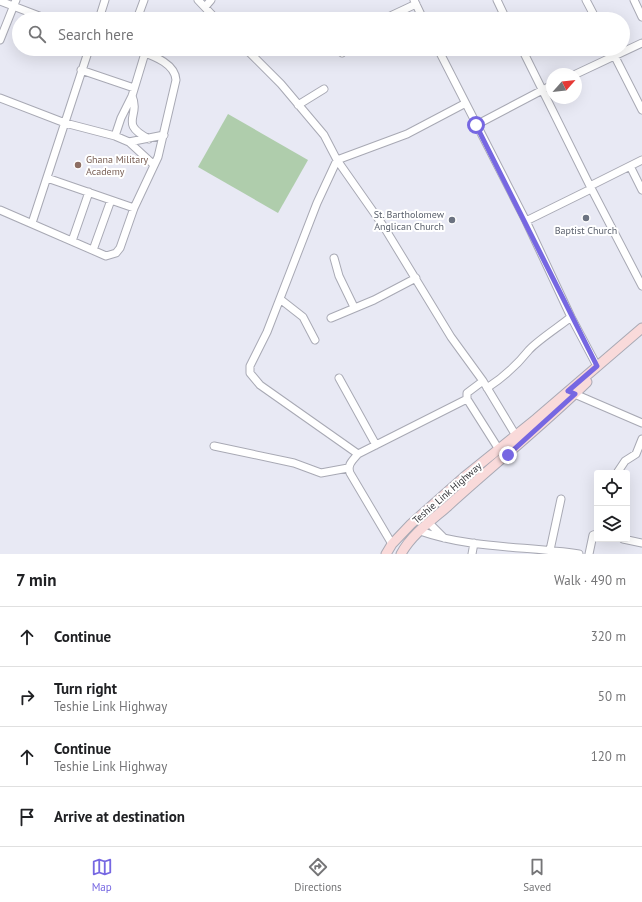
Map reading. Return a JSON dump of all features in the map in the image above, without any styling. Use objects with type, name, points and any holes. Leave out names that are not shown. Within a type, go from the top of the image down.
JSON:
[{"type":"main road","name":"Teshie Link Highway","points":[[401,554],[420,531],[572,393],[597,366],[642,328]]},
{"type":"main road","name":"Teshie Link Highway","points":[[386,554],[392,544],[411,524],[498,448],[572,393],[642,336]]},
{"type":"street","points":[[101,12],[105,0]]},
{"type":"street","points":[[140,12],[144,0]]},
{"type":"street","points":[[198,0],[210,12]]},
{"type":"street","points":[[205,6],[211,0]]},
{"type":"street","points":[[497,0],[503,12]]},
{"type":"street","points":[[586,0],[592,12]]},
{"type":"street","points":[[634,0],[642,17]]},
{"type":"street","points":[[0,1],[15,3],[33,12]]},
{"type":"street","points":[[397,12],[415,2],[420,12]]},
{"type":"street","points":[[0,40],[15,3]]},
{"type":"street","points":[[630,49],[642,43]]},
{"type":"street","points":[[32,223],[66,123],[86,56]]},
{"type":"street","points":[[115,136],[121,118],[132,96],[144,56]]},
{"type":"street","points":[[0,210],[106,256],[116,253],[120,248],[134,208],[154,165],[164,135],[176,80],[176,74],[169,65],[151,56]]},
{"type":"street","points":[[253,56],[281,84],[324,136],[337,160],[416,278],[451,337],[483,381],[515,434]]},
{"type":"street","points":[[441,56],[464,104],[526,221],[571,318],[597,366]]},
{"type":"street","points":[[525,56],[642,286]]},
{"type":"street","points":[[582,71],[615,56],[642,110]]},
{"type":"street","points":[[81,70],[134,88]]},
{"type":"street","points":[[298,105],[324,88]]},
{"type":"street","points":[[476,125],[546,88]]},
{"type":"street","points":[[132,96],[136,104],[132,123],[135,130],[149,140]]},
{"type":"street","points":[[0,98],[66,123],[115,136],[129,142],[154,165]]},
{"type":"street","points":[[358,454],[260,385],[250,373],[250,366],[267,332],[317,204],[337,160],[406,134],[464,104]]},
{"type":"street","points":[[129,142],[149,140],[164,135]]},
{"type":"street","points":[[526,221],[642,160]]},
{"type":"street","points":[[630,166],[642,190]]},
{"type":"street","points":[[47,178],[134,208]]},
{"type":"street","points":[[72,241],[89,192]]},
{"type":"street","points":[[93,250],[111,200]]},
{"type":"street","points":[[334,258],[340,276],[354,307]]},
{"type":"street","points":[[331,318],[354,307],[374,300],[416,278]]},
{"type":"street","points":[[280,299],[303,317],[315,340]]},
{"type":"street","points":[[487,388],[525,358],[529,350],[571,318]]},
{"type":"street","points":[[339,378],[376,445]]},
{"type":"street","points":[[483,381],[467,393],[467,399],[498,448]]},
{"type":"street","points":[[572,393],[642,423]]},
{"type":"street","points":[[348,468],[350,463],[358,454],[467,399]]},
{"type":"street","points":[[619,470],[625,461],[636,454],[642,439]]},
{"type":"street","points":[[214,446],[294,463],[321,473],[348,468]]},
{"type":"street","points":[[348,468],[392,544]]},
{"type":"street","points":[[550,550],[562,499]]},
{"type":"street","points":[[429,523],[444,538]]},
{"type":"street","points":[[420,531],[444,538],[474,543],[579,554]]},
{"type":"street","points":[[589,554],[591,538],[594,535]]},
{"type":"street","points":[[630,541],[642,544]]},
{"type":"street","points":[[472,554],[474,543]]},
{"type":"green space","points":[[228,114],[308,160],[278,213],[198,167]]},
{"type":"place","name":"Ghana Military Academy","points":[[78,165]]},
{"type":"place","name":"Baptist Church","points":[[586,218]]},
{"type":"place","name":"St. Bartholomew Anglican Church","points":[[452,220]]},
{"type":"route","points":[[476,125],[526,221],[571,318],[597,366],[568,391],[575,394],[508,455]]}]
